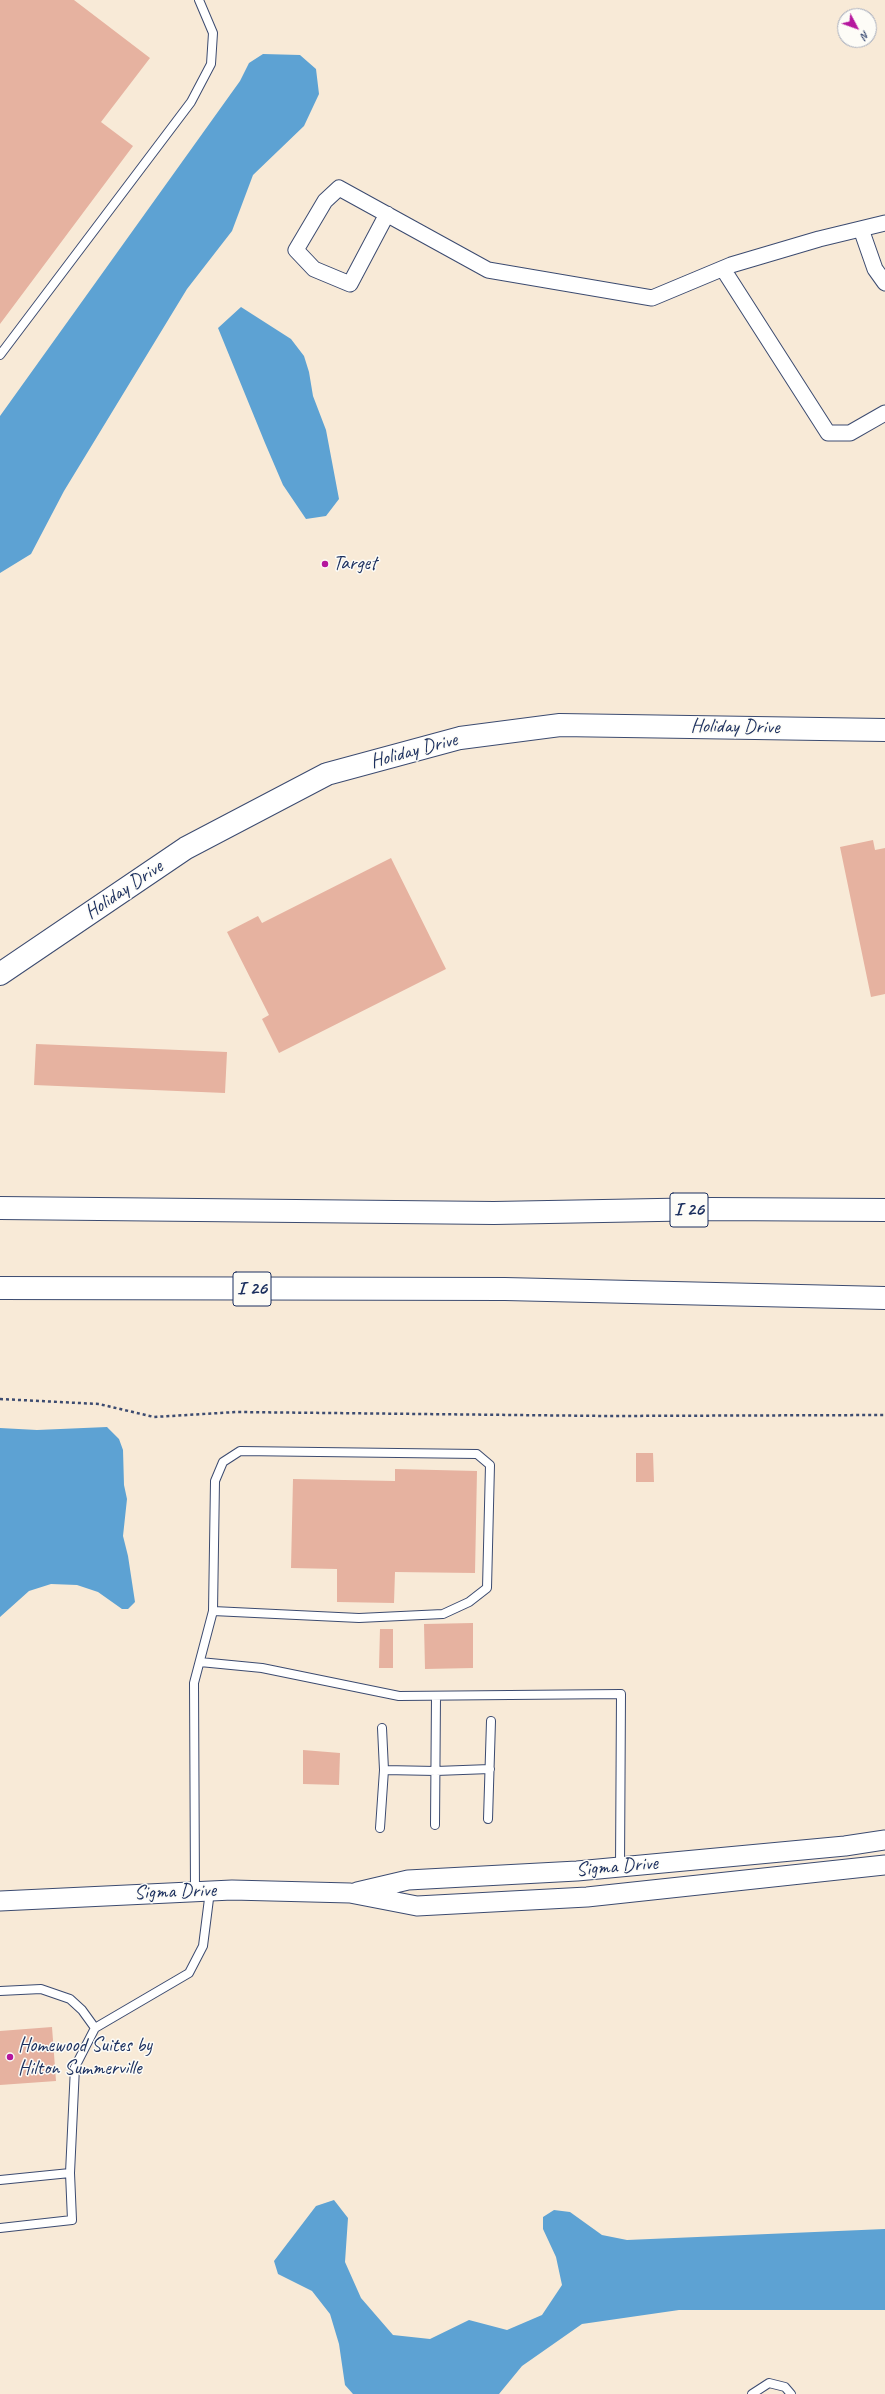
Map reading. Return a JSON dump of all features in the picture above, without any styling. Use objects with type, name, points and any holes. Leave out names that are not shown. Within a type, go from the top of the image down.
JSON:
[{"type":"main road","name":"Holiday Drive","points":[[0,974],[186,848],[327,774],[460,738],[560,725],[885,730]]},
{"type":"main road","name":"I 26","points":[[0,1208],[486,1213],[712,1209],[885,1210]]},
{"type":"main road","name":"I 26","points":[[0,1288],[505,1289],[885,1298]]},
{"type":"street","points":[[387,214],[350,284],[314,269],[296,250],[325,201],[339,188],[387,214],[488,270],[590,289],[652,298],[723,269],[819,239],[885,223]]},
{"type":"street","points":[[861,229],[875,269],[885,284]]},
{"type":"street","points":[[723,269],[828,433],[850,433],[885,414]]},
{"type":"street","name":"Sigma Drive","points":[[350,1893],[408,1880],[620,1866],[845,1846],[885,1840]]},
{"type":"street","name":"Sigma Drive","points":[[0,1901],[203,1891],[350,1893],[417,1906],[587,1897],[885,1865]]},
{"type":"lane","points":[[0,355],[191,102],[211,64],[213,33],[199,0]]},
{"type":"lane","points":[[0,2228],[72,2220],[70,2173],[75,2067],[95,2028],[189,1973],[203,1946],[203,1891],[194,1683],[213,1611],[214,1481],[223,1462],[240,1451],[477,1454],[490,1465],[487,1588],[469,1602],[443,1614],[359,1618],[213,1611]]},
{"type":"lane","points":[[200,1662],[262,1668],[399,1696],[621,1694],[620,1866]]},
{"type":"lane","points":[[435,1825],[436,1696]]},
{"type":"lane","points":[[488,1819],[491,1721]]},
{"type":"lane","points":[[380,1828],[384,1770],[382,1728]]},
{"type":"lane","points":[[384,1770],[436,1771],[490,1769]]},
{"type":"lane","points":[[0,1991],[41,1989],[70,1999],[82,2010],[95,2028]]},
{"type":"lane","points":[[0,2180],[70,2173]]},
{"type":"lane","points":[[752,2394],[769,2383],[785,2387],[791,2394]]},
{"type":"path","points":[[0,1399],[99,1404],[154,1417],[236,1412],[607,1416],[885,1415]]},
{"type":"water","points":[[263,54],[300,55],[316,69],[319,94],[304,126],[253,175],[232,231],[187,289],[64,491],[31,554],[0,573],[0,416],[240,81],[249,63]]},
{"type":"water","points":[[241,307],[291,339],[304,356],[309,372],[313,396],[326,430],[339,499],[326,516],[306,519],[283,485],[218,328]]},
{"type":"water","points":[[107,1427],[119,1439],[123,1450],[124,1485],[127,1499],[123,1536],[128,1556],[135,1602],[128,1609],[122,1609],[98,1592],[77,1585],[51,1584],[29,1591],[0,1617],[0,1428],[37,1430]]},
{"type":"water","points":[[334,2200],[348,2218],[345,2262],[361,2298],[393,2335],[430,2339],[469,2320],[507,2330],[542,2315],[562,2285],[556,2257],[543,2229],[543,2217],[554,2210],[570,2212],[602,2235],[627,2240],[885,2229],[885,2310],[679,2310],[582,2324],[522,2366],[499,2394],[353,2394],[345,2385],[339,2344],[330,2314],[312,2291],[278,2274],[274,2261],[316,2206]]},
{"type":"building","points":[[0,0],[74,0],[150,58],[101,122],[133,146],[0,324]]},
{"type":"building","points":[[873,840],[875,850],[885,848],[885,994],[871,997],[840,847]]},
{"type":"building","points":[[391,858],[446,969],[279,1053],[262,1019],[269,1015],[227,932],[258,916],[262,923]]},
{"type":"building","points":[[36,1044],[227,1052],[225,1093],[34,1085]]},
{"type":"building","points":[[636,1453],[653,1453],[654,1482],[636,1482]]},
{"type":"building","points":[[395,1469],[477,1471],[475,1573],[395,1572],[394,1603],[337,1602],[337,1569],[291,1568],[293,1479],[395,1481]]},
{"type":"building","points":[[473,1623],[473,1668],[425,1669],[424,1624]]},
{"type":"building","points":[[380,1629],[393,1629],[393,1668],[379,1668]]},
{"type":"building","points":[[303,1750],[340,1753],[339,1785],[303,1784]]},
{"type":"building","points":[[52,2027],[56,2081],[0,2085],[0,2031]]},
{"type":"place","name":"Target","points":[[325,564]]},
{"type":"place","name":"Homewood Suites by Hilton Summerville","points":[[10,2057]]}]
